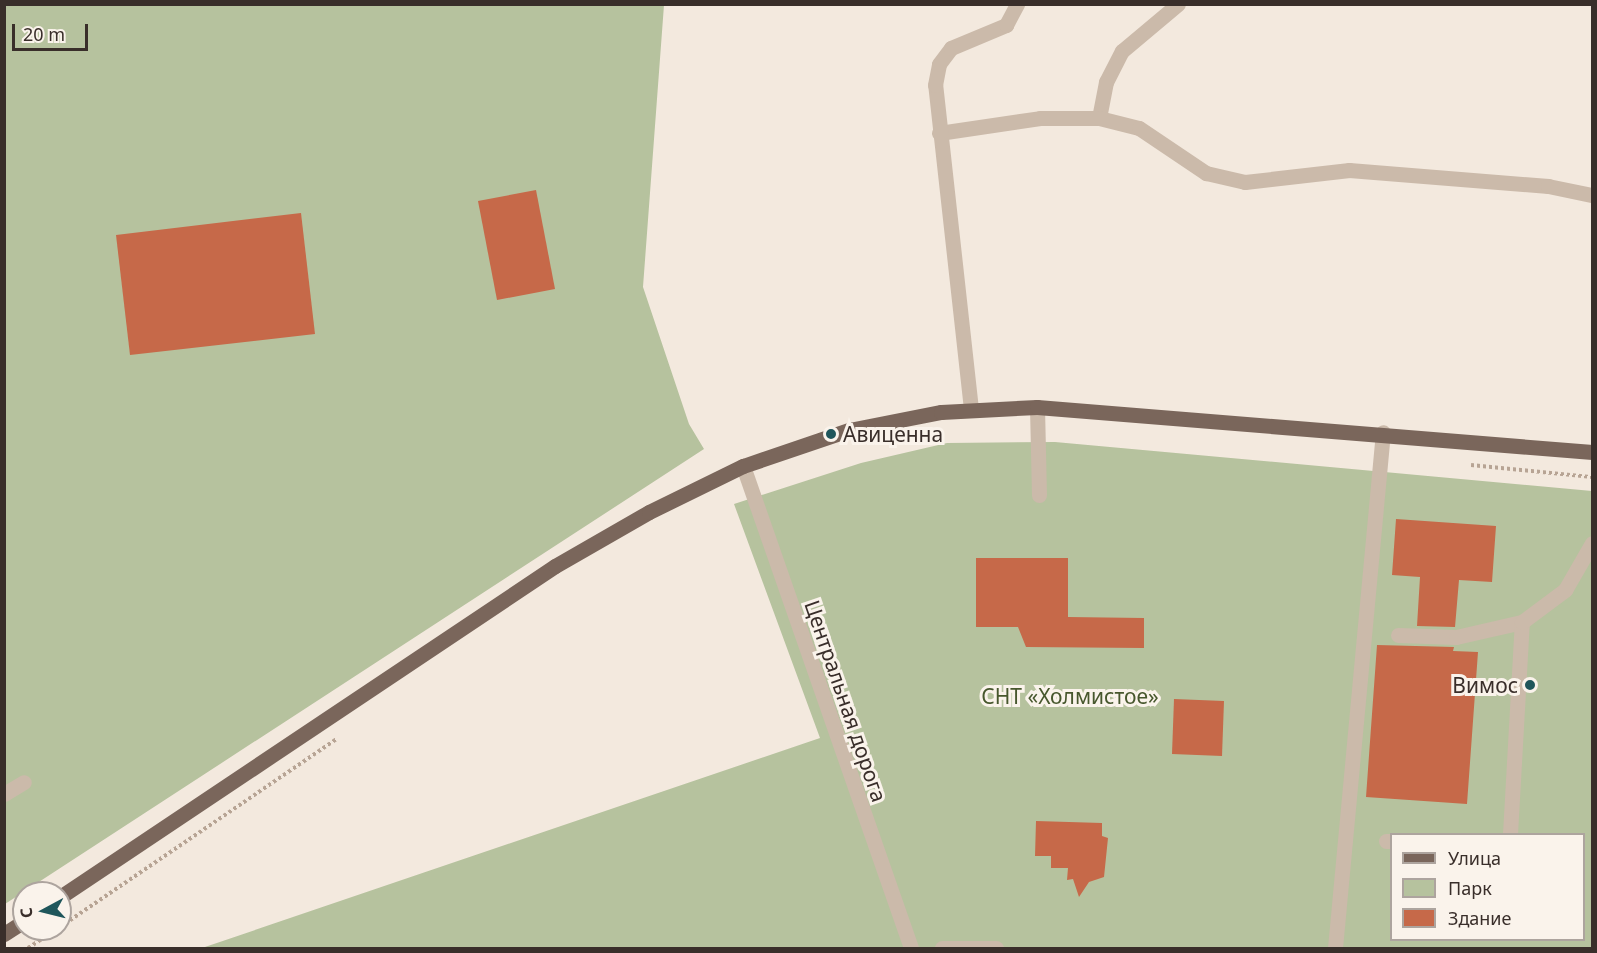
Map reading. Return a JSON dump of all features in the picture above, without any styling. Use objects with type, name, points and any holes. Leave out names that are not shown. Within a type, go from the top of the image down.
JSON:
[{"type":"main road","points":[[72,889],[555,566],[649,512],[743,466],[849,430],[971,409],[1037,407],[1383,432],[1593,452]]},
{"type":"street","points":[[971,409],[935,85],[939,64],[951,48],[1006,25],[1017,4]]},
{"type":"street","points":[[1100,118],[1106,82],[1122,51],[1178,4]]},
{"type":"street","points":[[939,133],[1040,118],[1100,118],[1139,128],[1206,173],[1245,182],[1349,170],[1548,186],[1593,195]]},
{"type":"street","points":[[1037,407],[1039,495]]},
{"type":"street","points":[[1335,948],[1383,432]]},
{"type":"street","name":"Центральная дорога","points":[[743,466],[911,948]]},
{"type":"street","points":[[1398,635],[1456,637],[1522,622],[1565,590],[1593,543]]},
{"type":"street","points":[[1510,833],[1522,622]]},
{"type":"street","points":[[4,794],[24,782]]},
{"type":"street","points":[[942,948],[996,948]]},
{"type":"green space","points":[[5,5],[664,5],[643,287],[689,424],[704,449],[40,881],[12,881],[12,899],[5,904]]},
{"type":"green space","name":"СНТ «Холмистое»","points":[[1055,442],[1592,491],[1592,948],[202,948],[820,738],[734,504],[861,463],[947,443]]},
{"type":"building","points":[[536,190],[555,289],[497,300],[478,201]]},
{"type":"building","points":[[301,213],[315,334],[130,355],[116,235]]},
{"type":"building","points":[[1396,519],[1496,526],[1492,582],[1459,580],[1455,627],[1417,626],[1420,577],[1392,575]]},
{"type":"building","points":[[976,558],[1068,558],[1068,617],[1144,618],[1144,648],[1026,647],[1018,627],[976,627]]},
{"type":"building","points":[[1377,645],[1454,647],[1453,651],[1478,652],[1467,804],[1366,797]]},
{"type":"building","points":[[1174,699],[1224,701],[1222,756],[1172,754]]},
{"type":"building","points":[[1036,821],[1102,823],[1102,836],[1108,838],[1104,877],[1089,882],[1079,897],[1073,879],[1067,880],[1068,868],[1051,868],[1051,856],[1035,856]]},
{"type":"place","name":"Авиценна","points":[[831,434]]},
{"type":"place","name":"Вимос","points":[[1530,685]]}]
